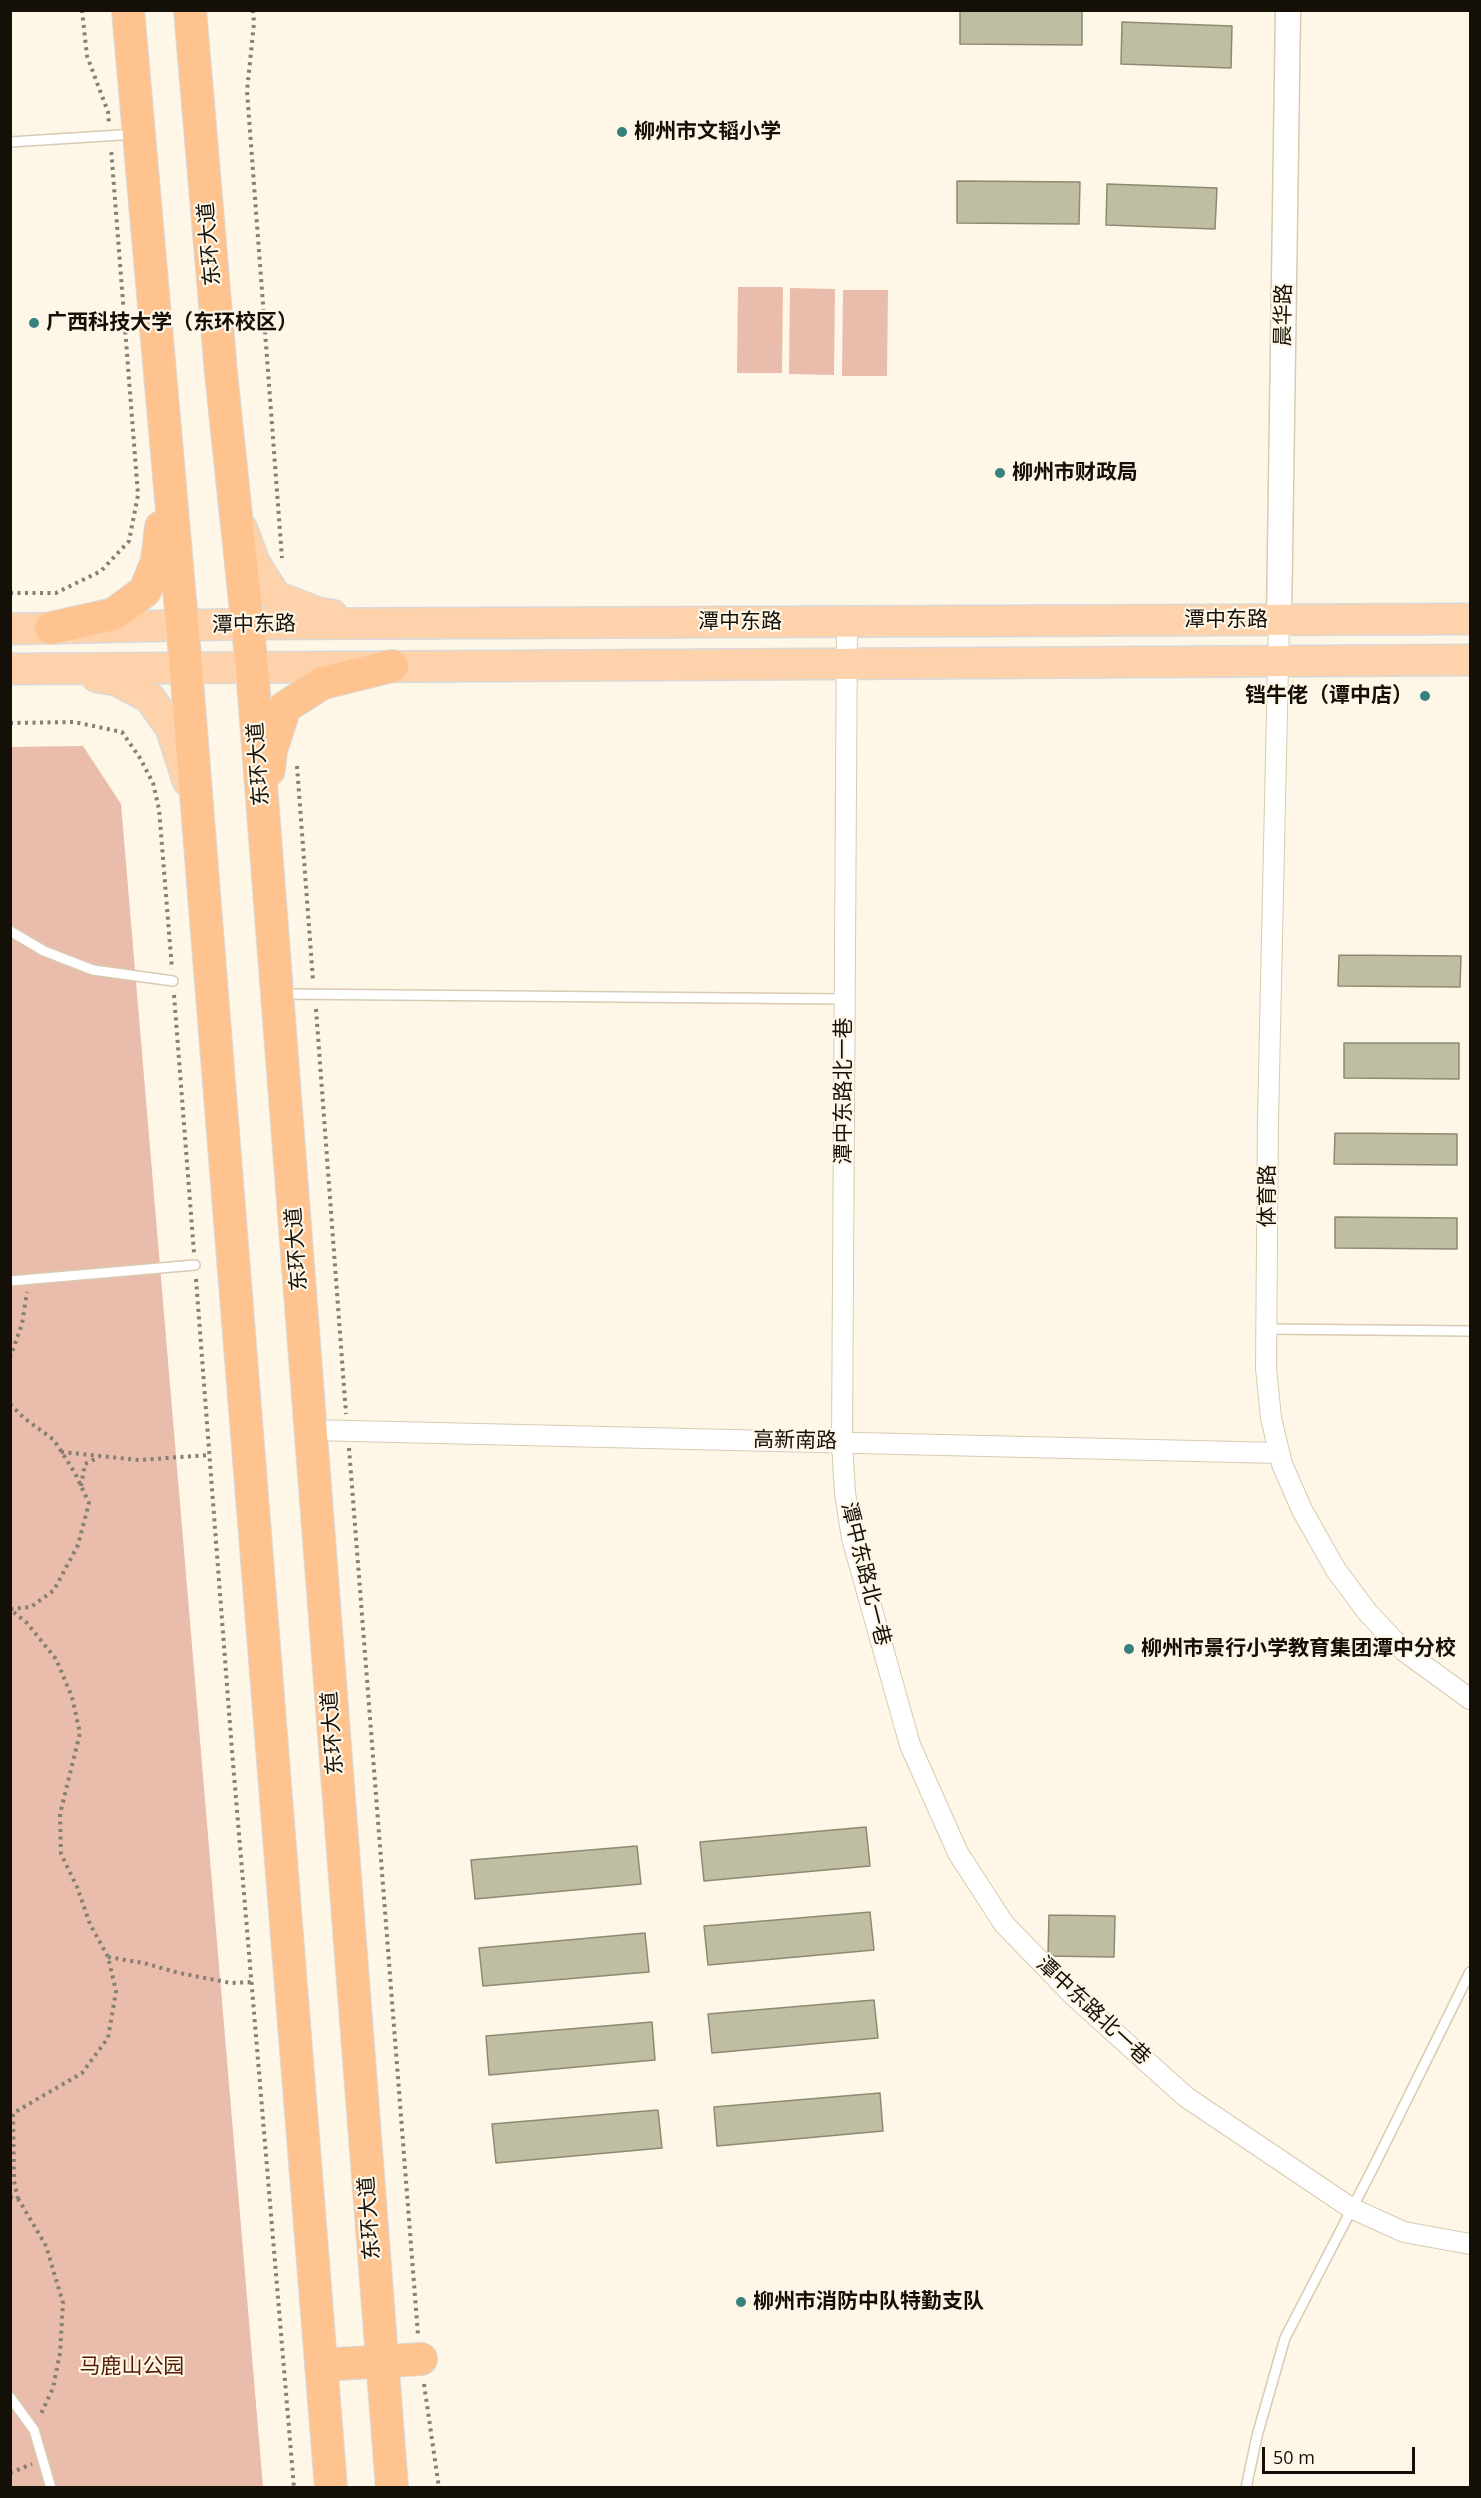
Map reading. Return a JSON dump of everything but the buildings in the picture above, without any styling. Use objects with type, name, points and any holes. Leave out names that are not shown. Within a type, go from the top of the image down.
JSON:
[{"type":"highway","points":[[128,10],[124,135],[168,473],[180,626],[186,668],[331,2487]]},
{"type":"highway","name":"东环大道","points":[[190,10],[235,507],[252,668],[380,2361],[392,2487]]},
{"type":"highway","points":[[51,628],[114,614],[145,591],[157,561],[168,473]]},
{"type":"highway","points":[[263,818],[271,750],[285,708],[323,683],[392,666]]},
{"type":"highway","points":[[321,2365],[421,2359]]},
{"type":"main road","points":[[235,507],[254,562],[275,596],[318,613],[385,624]]},
{"type":"main road","name":"潭中东路","points":[[10,628],[247,624],[1470,619]]},
{"type":"main road","name":"潭中东路","points":[[10,669],[1470,660]]},
{"type":"main road","points":[[49,669],[116,681],[149,697],[171,728],[197,808]]},
{"type":"street","name":"晨华路","points":[[1279,620],[1288,10]]},
{"type":"street","name":"体育路","points":[[1279,620],[1268,1119],[1266,1368],[1270,1408],[1279,1453],[1302,1509],[1336,1570],[1368,1613],[1404,1651],[1470,1699]]},
{"type":"street","name":"潭中东路北一巷","points":[[847,622],[842,1443],[845,1493],[852,1538],[910,1744],[958,1853],[1004,1924],[1074,1996],[1186,2097],[1352,2208],[1404,2232],[1470,2244]]},
{"type":"street","name":"高新南路","points":[[311,1430],[1279,1453]]},
{"type":"lane","points":[[10,142],[124,135]]},
{"type":"lane","points":[[10,931],[44,951],[93,970],[173,981]]},
{"type":"lane","points":[[277,994],[844,999]]},
{"type":"lane","points":[[10,1281],[195,1264]]},
{"type":"lane","points":[[1267,1329],[1470,1331]]},
{"type":"lane","points":[[1246,2487],[1257,2436],[1285,2338],[1374,2166],[1470,1972]]},
{"type":"lane","points":[[10,2397],[34,2430],[51,2487]]},
{"type":"path","points":[[10,593],[56,593],[101,571],[129,542],[138,495],[124,135],[108,112],[87,56],[82,10]]},
{"type":"path","points":[[252,10],[254,23],[247,91],[282,567]]},
{"type":"path","points":[[10,723],[74,722],[122,732],[140,758],[153,783],[159,809],[251,1982],[294,2487]]},
{"type":"path","points":[[296,755],[421,2359],[439,2487]]},
{"type":"path","points":[[10,1358],[22,1324],[29,1279]]},
{"type":"path","points":[[10,1404],[24,1418],[54,1440],[89,1503],[78,1545],[54,1590],[31,1606],[10,1610],[27,1623],[56,1659],[72,1697],[80,1733],[60,1814],[61,1854],[77,1887],[90,1924],[108,1957],[116,1990],[108,2038],[82,2073],[12,2114],[14,2181],[18,2200],[46,2246],[63,2303],[60,2353],[53,2388],[34,2430]]},
{"type":"path","points":[[61,1452],[140,1460],[209,1455]]},
{"type":"path","points":[[81,1486],[85,1464],[100,1456]]},
{"type":"path","points":[[108,1957],[231,1983],[251,1982]]},
{"type":"path","points":[[10,2196],[18,2200]]},
{"type":"path","points":[[10,2473],[43,2461]]},
{"type":"green space","points":[[738,287],[783,287],[782,373],[737,373]]},
{"type":"green space","points":[[790,288],[835,289],[834,375],[789,374]]},
{"type":"green space","points":[[843,290],[888,290],[887,376],[842,376]]},
{"type":"green space","name":"马鹿山公园","points":[[83,746],[121,804],[263,2487],[11,2487],[10,747]]},
{"type":"place","name":"柳州市文韬小学","points":[[622,132]]},
{"type":"place","name":"广西科技大学（东环校区）","points":[[34,323]]},
{"type":"place","name":"柳州市财政局","points":[[1000,473]]},
{"type":"place","name":"铛牛佬（谭中店）","points":[[1425,696]]},
{"type":"place","name":"柳州市景行小学教育集团潭中分校","points":[[1129,1649]]},
{"type":"place","name":"柳州市消防中队特勤支队","points":[[741,2302]]}]
